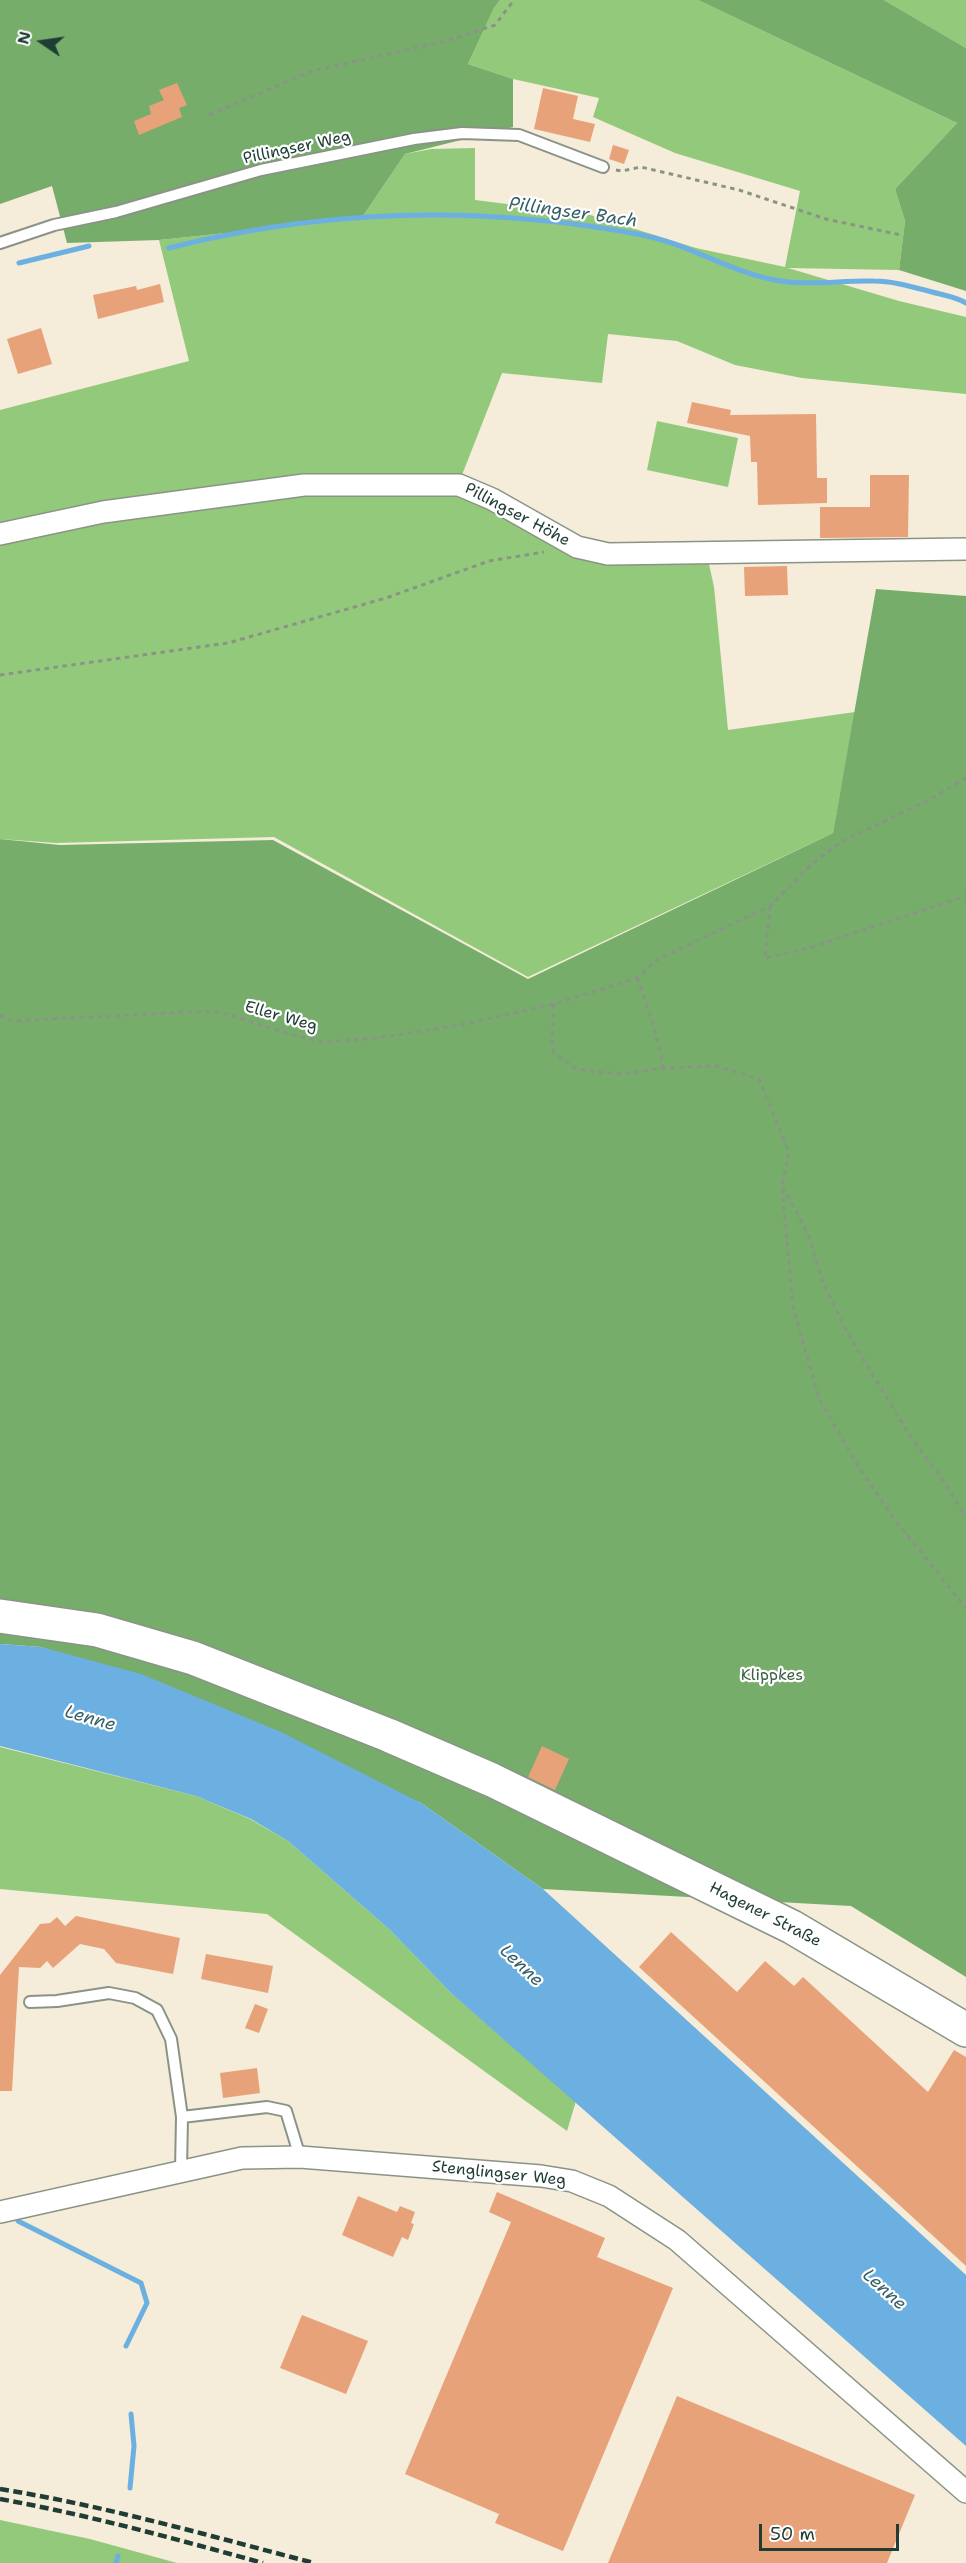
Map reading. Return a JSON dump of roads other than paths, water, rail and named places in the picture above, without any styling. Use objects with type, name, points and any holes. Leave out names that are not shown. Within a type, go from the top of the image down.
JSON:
[{"type":"main road","name":"Hagener Straße","points":[[0,1616],[97,1630],[193,1658],[388,1736],[558,1812],[792,1927],[966,2030]]},
{"type":"street","name":"Pillingser Höhe","points":[[0,534],[103,512],[293,486],[414,483],[459,485],[492,499],[577,547],[608,554],[966,549]]},
{"type":"street","name":"Stenglingser Weg","points":[[0,2212],[242,2158],[300,2157],[541,2176],[572,2181],[609,2196],[677,2241],[966,2492]]},
{"type":"lane","name":"Pillingser Weg","points":[[0,243],[54,225],[116,212],[261,170],[414,139],[462,133],[519,135],[603,167]]},
{"type":"lane","points":[[30,2002],[57,2001],[109,1993],[135,1998],[157,2010],[171,2039],[182,2117],[181,2170]]},
{"type":"lane","points":[[182,2117],[267,2107],[286,2111],[300,2157]]},
{"type":"water","name":"Lenne","points":[[0,1644],[41,1647],[141,1674],[281,1732],[421,1803],[543,1889],[966,2275],[966,2446],[452,1994],[389,1929],[288,1841],[251,1819],[196,1796],[0,1746]]},
{"type":"waterway","name":"Pillingser Bach","points":[[169,248],[285,225],[344,219],[461,215],[519,218],[656,238],[768,279],[799,283],[888,282],[949,296],[966,303]]},
{"type":"waterway","name":"Pillingser Bach","points":[[19,263],[89,246]]},
{"type":"waterway","points":[[18,2221],[141,2283],[147,2303],[126,2346]]},
{"type":"waterway","points":[[130,2488],[134,2446],[131,2414]]},
{"type":"waterway","points":[[116,2563],[118,2556]]},
{"type":"railway","points":[[0,2489],[119,2513],[314,2563]]},
{"type":"railway","points":[[0,2499],[165,2536],[263,2563]]},
{"type":"park label","name":"Klippkes","points":[[772,1676]]}]
